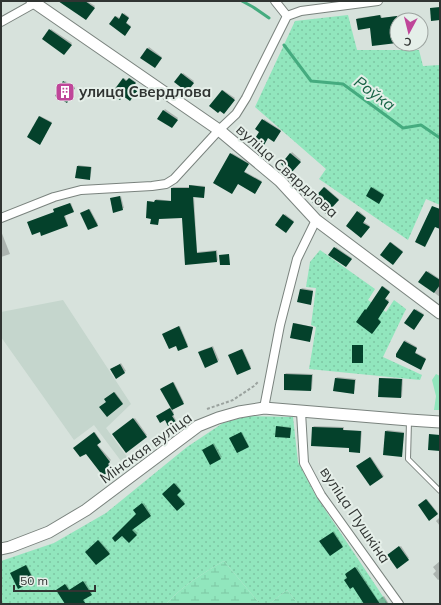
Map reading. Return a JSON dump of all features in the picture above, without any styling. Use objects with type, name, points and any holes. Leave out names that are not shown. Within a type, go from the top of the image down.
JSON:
[{"type":"street","points":[[275,1],[287,16]]},
{"type":"street","points":[[1,218],[54,198],[81,190],[152,186],[166,184],[174,180],[219,130],[236,114],[246,98],[287,16],[301,11],[378,1]]},
{"type":"street","points":[[1,22],[34,2]]},
{"type":"street","name":"вуліца Свярдлова","points":[[34,2],[219,130],[280,181],[316,220],[440,313]]},
{"type":"street","points":[[264,408],[280,325],[297,259],[316,220]]},
{"type":"street","name":"Мінская вуліца","points":[[1,549],[49,532],[86,510],[198,426],[218,418],[239,412],[264,408],[440,422]]},
{"type":"street","name":"вуліца Пушкіна","points":[[301,412],[304,463],[320,495],[399,604]]},
{"type":"lane","points":[[409,420],[408,459],[440,491]]},
{"type":"shaded area","points":[[63,300],[131,404],[106,428],[130,461],[124,465],[94,425],[74,440],[1,337],[1,312]]},
{"type":"green space","points":[[348,15],[357,50],[420,52],[423,66],[440,65],[440,205],[426,199],[408,240],[319,179],[326,169],[255,107],[295,21]]},
{"type":"green space","points":[[320,250],[375,289],[368,300],[386,312],[394,300],[406,309],[383,357],[422,375],[420,380],[309,369],[316,327],[311,325],[316,288],[306,287],[310,262]]},
{"type":"green space","points":[[436,374],[440,376],[440,410],[434,410],[436,396],[432,380]]},
{"type":"green space","points":[[248,416],[293,417],[298,462],[316,496],[388,604],[298,604],[287,590],[269,604],[260,604],[224,561],[193,580],[166,604],[1,604],[1,561],[54,543],[106,513],[187,447],[223,423]]},
{"type":"green space","points":[[224,561],[260,604],[166,604],[193,580]]},
{"type":"green space","points":[[287,590],[298,604],[269,604]]},
{"type":"building","points":[[58,1],[85,1],[95,8],[86,20]]},
{"type":"building","points":[[440,7],[440,20],[431,21],[430,8]]},
{"type":"building","points":[[122,13],[129,18],[126,23],[131,27],[125,36],[109,24],[115,16],[119,19]]},
{"type":"building","points":[[380,15],[381,18],[389,17],[389,44],[372,46],[370,28],[358,30],[356,19]]},
{"type":"building","points":[[49,29],[72,45],[64,55],[42,39]]},
{"type":"building","points":[[147,48],[162,58],[155,68],[140,58]]},
{"type":"building","points":[[181,73],[194,83],[187,92],[174,82]]},
{"type":"building","points":[[123,78],[126,81],[129,78],[136,83],[133,86],[138,90],[130,101],[123,96],[120,100],[111,94]]},
{"type":"building","name":"улица Свердлова","points":[[63,81],[75,88],[67,103],[55,96]]},
{"type":"building","points":[[222,90],[235,100],[224,114],[220,111],[218,113],[209,106]]},
{"type":"building","points":[[163,110],[178,120],[172,128],[157,119]]},
{"type":"building","points":[[39,116],[52,123],[40,145],[27,137]]},
{"type":"building","points":[[262,119],[281,131],[274,142],[268,138],[263,147],[254,140],[259,132],[255,129]]},
{"type":"building","points":[[230,153],[249,164],[244,172],[262,182],[255,194],[238,184],[232,194],[213,183]]},
{"type":"building","points":[[290,153],[301,162],[291,173],[281,164]]},
{"type":"building","points":[[77,166],[91,167],[90,180],[75,178]]},
{"type":"building","points":[[189,185],[205,187],[204,198],[193,197],[197,253],[216,251],[217,262],[185,265],[182,218],[159,219],[158,225],[150,224],[151,219],[146,218],[147,201],[171,201],[171,188],[189,188]]},
{"type":"building","points":[[324,187],[339,200],[326,214],[311,201]]},
{"type":"building","points":[[371,187],[384,195],[379,204],[366,196]]},
{"type":"building","points":[[120,196],[123,210],[113,213],[110,198]]},
{"type":"building","points":[[70,203],[74,212],[64,216],[68,226],[41,236],[40,232],[32,235],[27,222],[54,212],[53,209]]},
{"type":"building","points":[[432,206],[440,209],[440,229],[435,227],[425,247],[415,242]]},
{"type":"building","points":[[89,209],[98,226],[88,230],[80,213]]},
{"type":"building","points":[[357,211],[366,218],[363,223],[370,227],[361,238],[346,226]]},
{"type":"building","points":[[283,214],[294,222],[286,233],[275,225]]},
{"type":"building","points":[[390,242],[403,252],[393,265],[380,255]]},
{"type":"building","points":[[334,247],[352,259],[346,267],[328,255]]},
{"type":"building","points":[[229,254],[230,265],[220,265],[219,255]]},
{"type":"building","points":[[426,271],[440,280],[440,285],[434,293],[418,282]]},
{"type":"building","points":[[382,286],[390,292],[385,299],[389,302],[378,319],[381,322],[372,334],[356,322]]},
{"type":"building","points":[[300,289],[313,291],[311,305],[297,302]]},
{"type":"building","points":[[414,309],[424,315],[414,330],[404,323]]},
{"type":"building","points":[[293,323],[313,327],[310,342],[290,338]]},
{"type":"building","points":[[179,326],[188,347],[178,351],[176,346],[169,349],[162,334]]},
{"type":"building","points":[[404,341],[417,348],[415,353],[426,359],[421,370],[396,357],[396,354]]},
{"type":"building","points":[[352,345],[363,345],[363,363],[352,363]]},
{"type":"building","points":[[212,347],[218,362],[205,368],[198,352]]},
{"type":"building","points":[[242,349],[251,369],[237,375],[228,355]]},
{"type":"building","points":[[120,364],[125,373],[116,379],[110,369]]},
{"type":"building","points":[[284,374],[312,375],[311,391],[284,390]]},
{"type":"building","points":[[335,378],[355,380],[354,394],[333,391]]},
{"type":"building","points":[[379,378],[402,379],[401,398],[378,397]]},
{"type":"building","points":[[173,382],[184,404],[172,410],[160,389]]},
{"type":"building","points":[[114,392],[123,404],[107,417],[99,407],[106,402],[104,399]]},
{"type":"building","points":[[170,408],[174,415],[172,416],[176,422],[168,426],[165,420],[160,423],[156,416]]},
{"type":"building","points":[[133,418],[147,437],[126,453],[112,434]]},
{"type":"building","points":[[276,426],[291,428],[290,438],[275,437]]},
{"type":"building","points":[[312,427],[343,428],[343,430],[361,431],[360,453],[349,452],[349,448],[311,446]]},
{"type":"building","points":[[385,431],[404,433],[402,457],[383,455]]},
{"type":"building","points":[[94,432],[101,442],[97,445],[110,462],[108,464],[112,469],[103,476],[86,454],[80,457],[73,448]]},
{"type":"building","points":[[241,432],[249,447],[237,453],[229,438]]},
{"type":"building","points":[[429,434],[440,435],[440,451],[428,450]]},
{"type":"building","points":[[213,444],[221,459],[210,465],[202,450]]},
{"type":"building","points":[[370,457],[383,477],[370,486],[356,466]]},
{"type":"building","points":[[174,483],[181,491],[177,495],[185,504],[177,511],[162,494]]},
{"type":"building","points":[[426,499],[438,514],[429,521],[418,505]]},
{"type":"building","points":[[142,503],[151,516],[132,530],[137,535],[129,543],[122,536],[115,542],[112,538],[136,514],[133,510]]},
{"type":"building","points":[[333,532],[343,547],[330,556],[319,541]]},
{"type":"building","points":[[98,540],[110,554],[96,565],[85,552]]},
{"type":"building","points":[[399,546],[409,560],[397,569],[387,555]]},
{"type":"building","points":[[26,565],[34,581],[18,589],[10,573]]},
{"type":"building","points":[[355,567],[380,604],[364,604],[353,587],[350,589],[344,580],[347,578],[345,574]]},
{"type":"building","points":[[83,581],[92,595],[83,600],[86,604],[65,604],[56,590],[65,584],[69,590]]},
{"type":"waterway","name":"Роўка","points":[[242,1],[269,18]]},
{"type":"waterway","name":"Роўка","points":[[284,45],[311,81],[343,84],[403,128],[421,125],[440,138]]},
{"type":"place","name":"улица Свердлова","points":[[65,92]]}]
